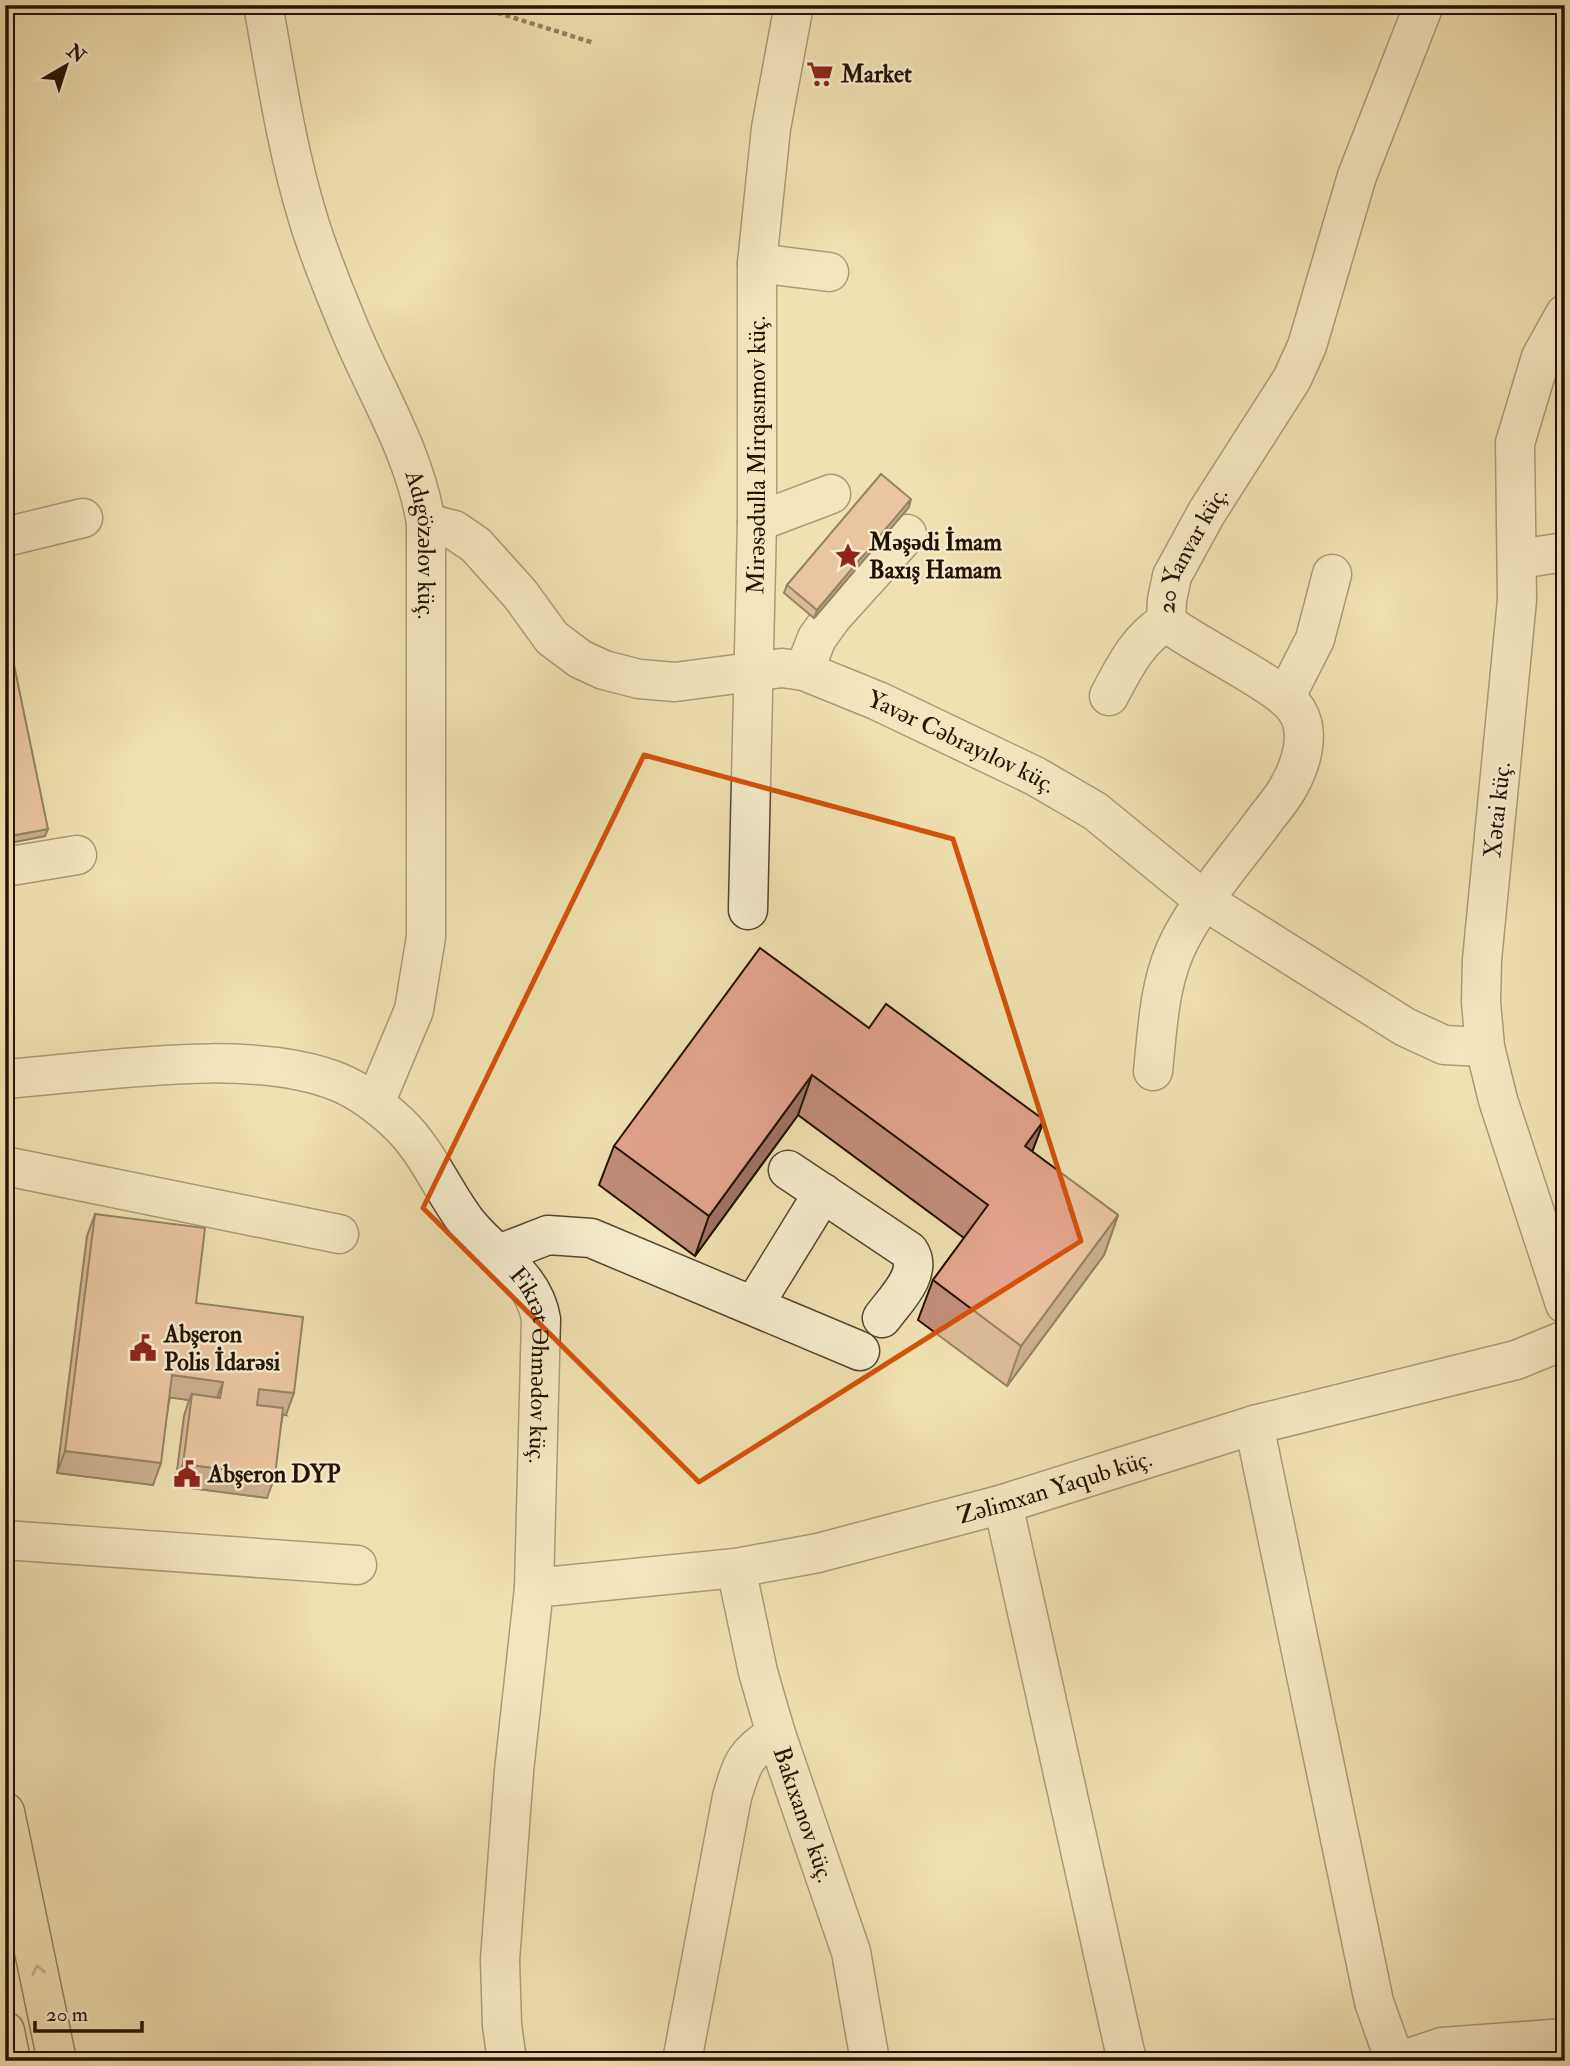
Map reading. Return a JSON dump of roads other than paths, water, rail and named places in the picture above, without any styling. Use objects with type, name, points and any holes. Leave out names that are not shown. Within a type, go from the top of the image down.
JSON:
[{"type":"main road","points":[[5,1812],[57,2061]]},
{"type":"main road","points":[[5,2031],[11,2061]]},
{"type":"street","name":"Adıgözəlov küç.","points":[[263,5],[293,161],[307,216],[346,322],[410,458],[421,493],[426,523],[426,937],[414,1010],[375,1103]]},
{"type":"street","name":"Mirəsədulla Mirqasımov küç.","points":[[748,909],[757,522],[757,263],[771,128],[794,5]]},
{"type":"street","name":"20 Yanvar küç.","points":[[1286,696],[1188,640],[1166,622],[1167,600],[1172,576],[1207,512],[1292,379],[1307,346],[1357,176],[1424,5]]},
{"type":"street","points":[[757,263],[829,272]]},
{"type":"street","name":"Xətai küç.","points":[[1565,314],[1541,357],[1516,443],[1519,559],[1482,960],[1481,1002],[1485,1048],[1502,1112],[1565,1304]]},
{"type":"street","points":[[757,522],[831,494]]},
{"type":"street","points":[[5,537],[83,518]]},
{"type":"street","name":"Yavər Cəbrayılov küç.","points":[[426,523],[454,530],[477,545],[520,594],[552,638],[580,659],[604,670],[675,682],[782,667],[804,671],[878,701],[1035,776],[1095,811],[1205,901],[1405,1027],[1444,1045],[1485,1048]]},
{"type":"street","points":[[804,671],[817,638],[833,615],[908,534]]},
{"type":"street","points":[[1519,559],[1565,552]]},
{"type":"street","points":[[1153,1071],[1162,988],[1181,939],[1205,901],[1289,787],[1300,761],[1304,729],[1298,712],[1286,696],[1315,639],[1332,574]]},
{"type":"street","points":[[1109,695],[1134,650],[1148,634],[1166,622]]},
{"type":"street","points":[[5,867],[77,855]]},
{"type":"street","name":"Fikrət Əhmədov küç.","points":[[5,1079],[183,1065],[254,1064],[308,1073],[339,1082],[375,1103],[418,1147],[468,1224],[533,1291],[541,1319],[534,1588],[514,1771],[500,1960],[502,2025],[507,2061]]},
{"type":"street","points":[[5,1166],[339,1234]]},
{"type":"street","points":[[788,1170],[909,1251],[915,1259],[913,1273],[883,1318]]},
{"type":"street","points":[[754,1305],[823,1193]]},
{"type":"street","points":[[499,1254],[548,1235],[591,1238],[860,1351]]},
{"type":"street","name":"Zəlimxan Yaqub küç.","points":[[534,1588],[736,1568],[818,1553],[1003,1504],[1254,1425],[1516,1360],[1565,1340]]},
{"type":"street","points":[[1254,1425],[1374,2002],[1395,2061]]},
{"type":"street","points":[[1003,1504],[1127,2061]]},
{"type":"street","points":[[5,1540],[357,1566]]},
{"type":"street","name":"Bakıxanov küç.","points":[[736,1568],[758,1672],[776,1734],[851,1952],[870,2061]]},
{"type":"street","points":[[682,2061],[733,1797],[742,1763],[755,1747],[776,1734]]},
{"type":"street","points":[[1400,2061],[1441,2046],[1565,2038]]},
{"type":"place","name":"Market","points":[[820,74]]},
{"type":"place","name":"Məşədi İmam Baxış Hamam","points":[[848,556]]},
{"type":"place","name":"Abşeron Polis İdarəsi","points":[[143,1348]]},
{"type":"place","name":"Abşeron DYP","points":[[187,1474]]}]
